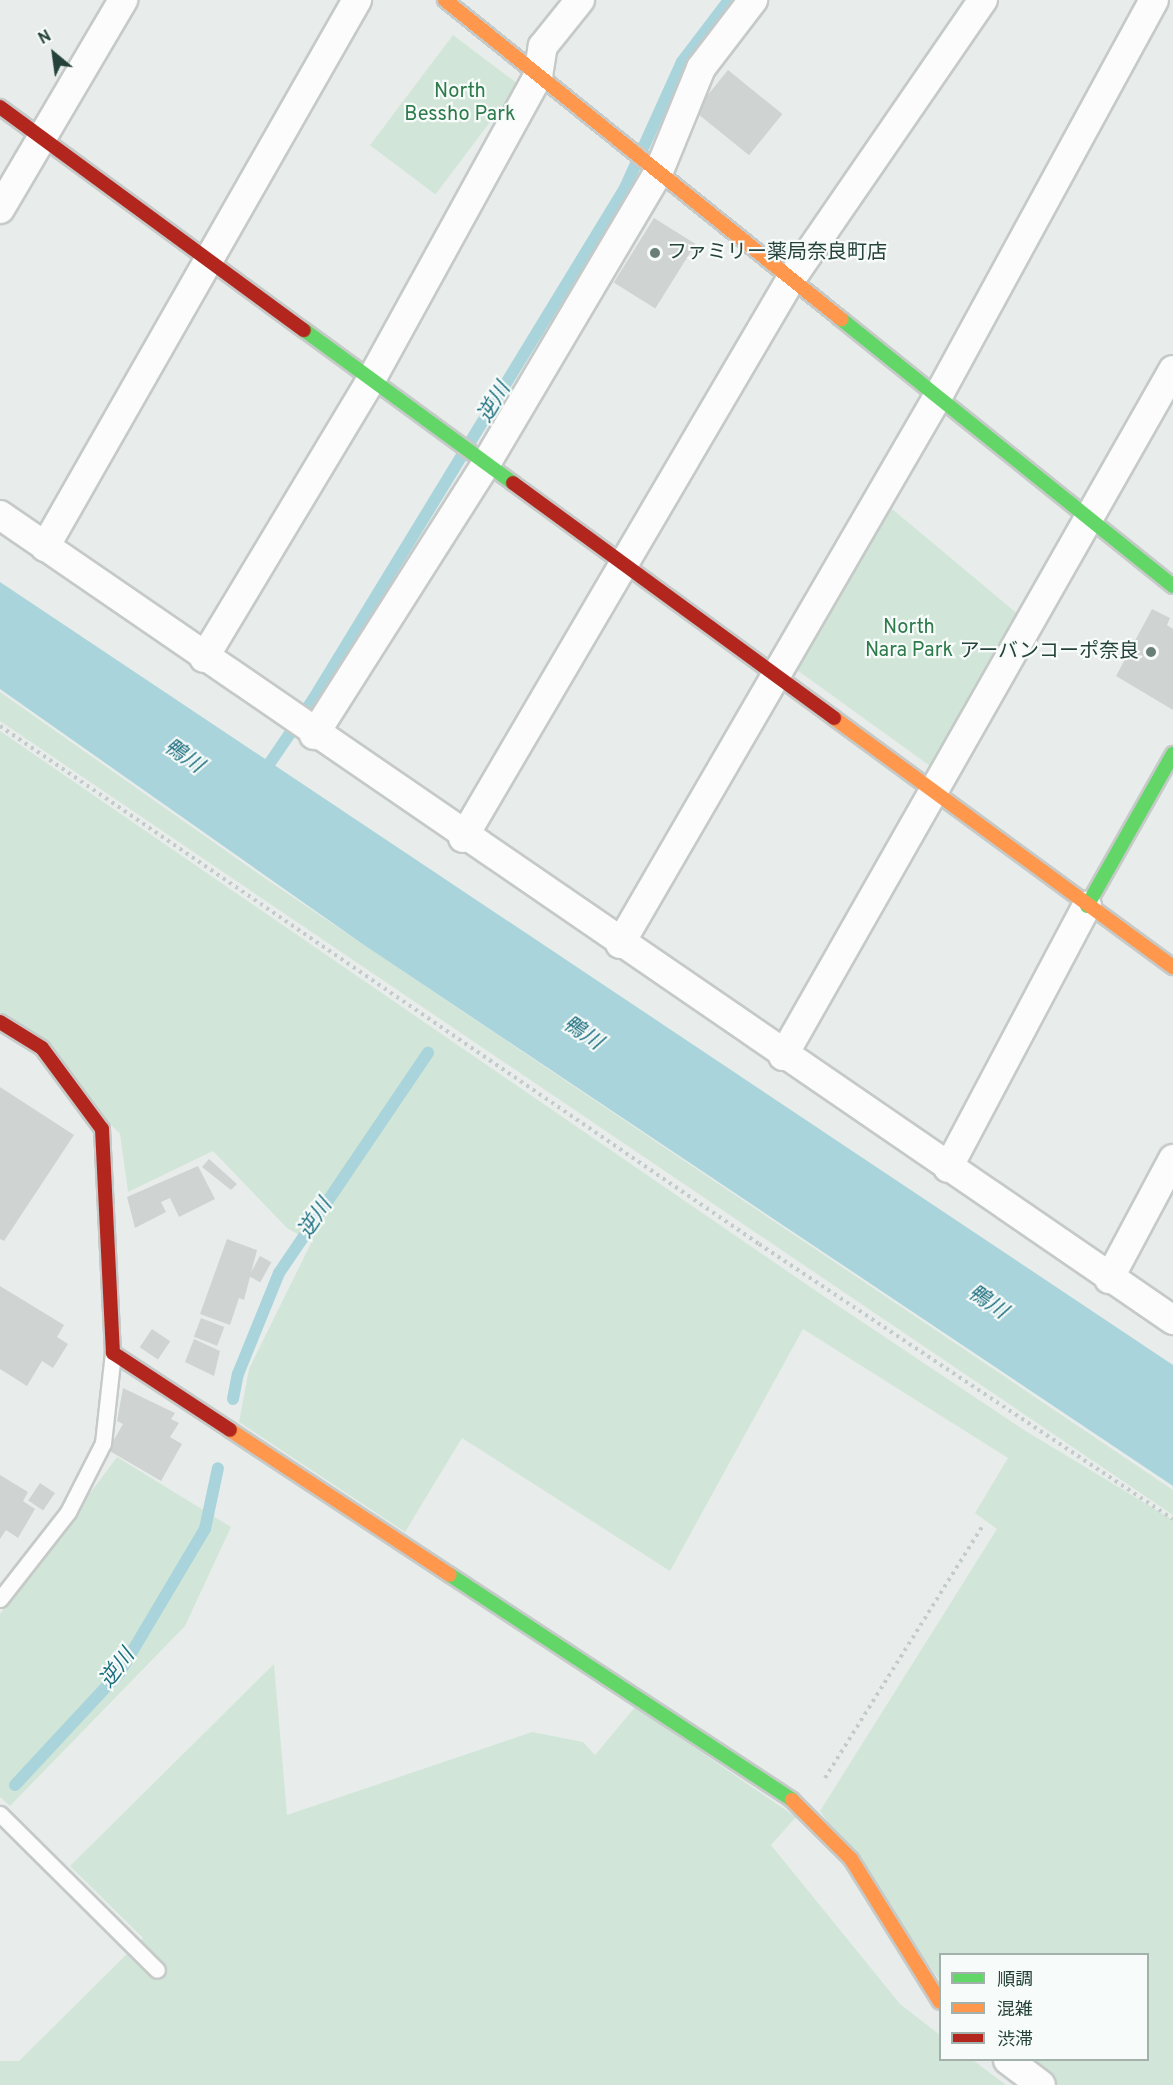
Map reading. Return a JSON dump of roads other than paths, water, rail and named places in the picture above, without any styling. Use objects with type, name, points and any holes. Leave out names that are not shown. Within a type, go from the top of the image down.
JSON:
[{"type":"street","points":[[0,209],[123,0]]},
{"type":"street","points":[[45,547],[207,258],[357,0]]},
{"type":"street","points":[[445,0],[621,140],[1088,520],[1173,586]]},
{"type":"street","points":[[204,658],[372,378],[538,76],[543,46],[580,0]]},
{"type":"street","points":[[302,726],[481,459],[654,167],[701,68],[753,0]]},
{"type":"street","points":[[463,838],[621,562],[791,279],[983,0]]},
{"type":"street","points":[[620,944],[937,398],[1154,0]]},
{"type":"street","points":[[0,107],[1173,967]]},
{"type":"street","points":[[783,1056],[1173,370]]},
{"type":"street","points":[[0,515],[463,838],[1109,1279],[1173,1320]]},
{"type":"street","points":[[948,1168],[1087,906],[1173,754]]},
{"type":"street","points":[[0,1022],[42,1048],[102,1129],[113,1353],[806,1809],[851,1859],[939,2000]]},
{"type":"street","points":[[1109,1279],[1173,1159]]},
{"type":"street","points":[[1009,2061],[1041,2085]]},
{"type":"lane","points":[[0,1599],[68,1512],[103,1443],[113,1353]]},
{"type":"lane","points":[[0,1814],[157,1970]]},
{"type":"water","name":"鴨川","points":[[0,582],[1173,1365],[1173,1486],[364,945],[0,689]]},
{"type":"waterway","name":"逆川","points":[[261,776],[314,698],[625,188],[682,62],[729,0]]},
{"type":"waterway","name":"逆川","points":[[233,1399],[238,1374],[279,1273],[428,1053]]},
{"type":"waterway","name":"逆川","points":[[15,1785],[120,1672],[205,1529],[218,1468]]},
{"type":"place","name":"ファミリー薬局奈良町店","points":[[655,253]]},
{"type":"place","name":"アーバンコーポ奈良","points":[[1151,652]]},
{"type":"park label","name":"North Bessho Park","points":[[460,104]]},
{"type":"park label","name":"North Nara Park","points":[[909,640]]}]
